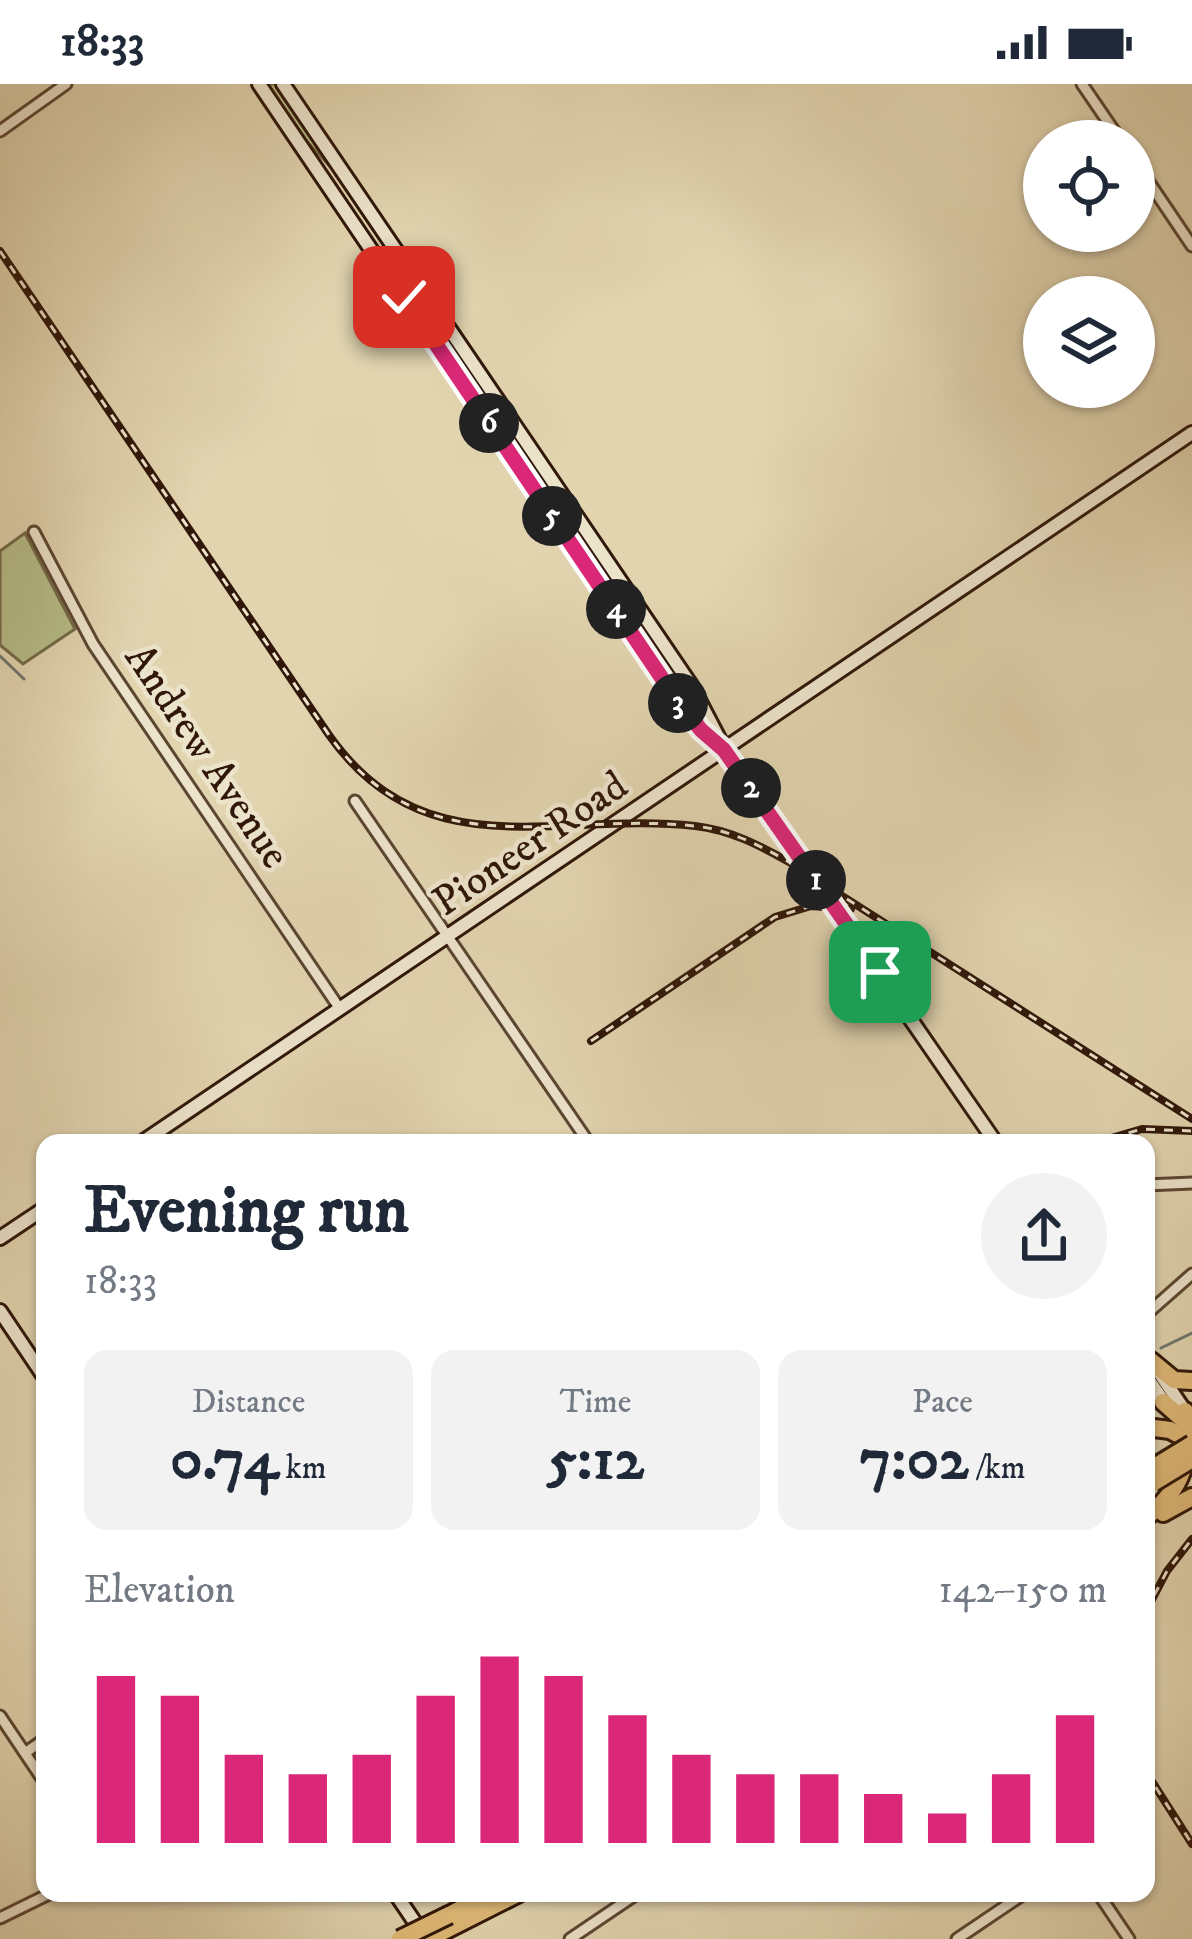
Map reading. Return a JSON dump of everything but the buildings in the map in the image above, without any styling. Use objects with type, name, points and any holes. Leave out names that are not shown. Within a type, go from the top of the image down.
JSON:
[{"type":"highway","points":[[1155,1368],[1174,1380],[1192,1382]]},
{"type":"highway","points":[[1163,1402],[1190,1431]]},
{"type":"highway","points":[[1155,1427],[1190,1431]]},
{"type":"highway","points":[[1155,1473],[1190,1431]]},
{"type":"highway","points":[[1155,1510],[1179,1482],[1190,1431]]},
{"type":"highway","points":[[1155,1478],[1192,1459]]},
{"type":"highway","points":[[1155,1516],[1192,1497]]},
{"type":"highway","points":[[427,1939],[478,1902]]},
{"type":"highway","points":[[400,1939],[497,1902]]},
{"type":"main road","points":[[259,84],[682,708],[724,750]]},
{"type":"main road","points":[[284,84],[700,699],[724,750],[990,1134]]},
{"type":"main road","points":[[335,196],[352,184]]},
{"type":"main road","points":[[410,306],[426,295]]},
{"type":"main road","points":[[475,403],[492,391]]},
{"type":"main road","name":"Pioneer Road","points":[[154,1134],[1192,433]]},
{"type":"main road","points":[[546,507],[562,495]]},
{"type":"main road","points":[[569,542],[586,530]]},
{"type":"main road","points":[[614,607],[631,596]]},
{"type":"main road","points":[[0,1238],[36,1214]]},
{"type":"main road","points":[[0,1311],[36,1365]]},
{"type":"main road","points":[[1155,1374],[1190,1431]]},
{"type":"main road","points":[[1155,1381],[1163,1402]]},
{"type":"main road","points":[[401,1902],[427,1939]]},
{"type":"street","points":[[0,131],[66,84]]},
{"type":"street","points":[[1082,84],[1107,120]]},
{"type":"street","points":[[1155,191],[1192,246]]},
{"type":"street","name":"Andrew Avenue","points":[[34,532],[93,644],[340,1009]]},
{"type":"street","points":[[355,801],[583,1134]]},
{"type":"street","points":[[1155,1185],[1192,1183]]},
{"type":"street","points":[[1155,1307],[1192,1274]]},
{"type":"street","points":[[0,1716],[36,1770]]},
{"type":"street","points":[[25,1753],[36,1745]]},
{"type":"street","points":[[0,1918],[36,1900]]},
{"type":"street","points":[[570,1939],[625,1902]]},
{"type":"street","points":[[957,1939],[1011,1902]]},
{"type":"street","points":[[1104,1902],[1129,1939]]},
{"type":"green space","points":[[267,84],[276,84],[340,177],[298,132]]},
{"type":"green space","points":[[25,533],[75,629],[23,664],[0,645],[0,551]]},
{"type":"waterway","points":[[0,656],[24,679]]},
{"type":"waterway","points":[[1161,1348],[1192,1333]]},
{"type":"railway","points":[[0,251],[329,735],[367,777],[407,804],[451,820],[496,826],[695,826],[744,839],[789,862],[1192,1119]]},
{"type":"railway","points":[[591,1041],[775,917],[811,906],[851,909]]},
{"type":"railway","points":[[1125,1134],[1142,1129],[1192,1131]]},
{"type":"railway","points":[[1155,1594],[1192,1539]]},
{"type":"railway","points":[[1155,1786],[1192,1844]]},
{"type":"route","points":[[404,297],[674,696],[724,750],[880,972]]}]
